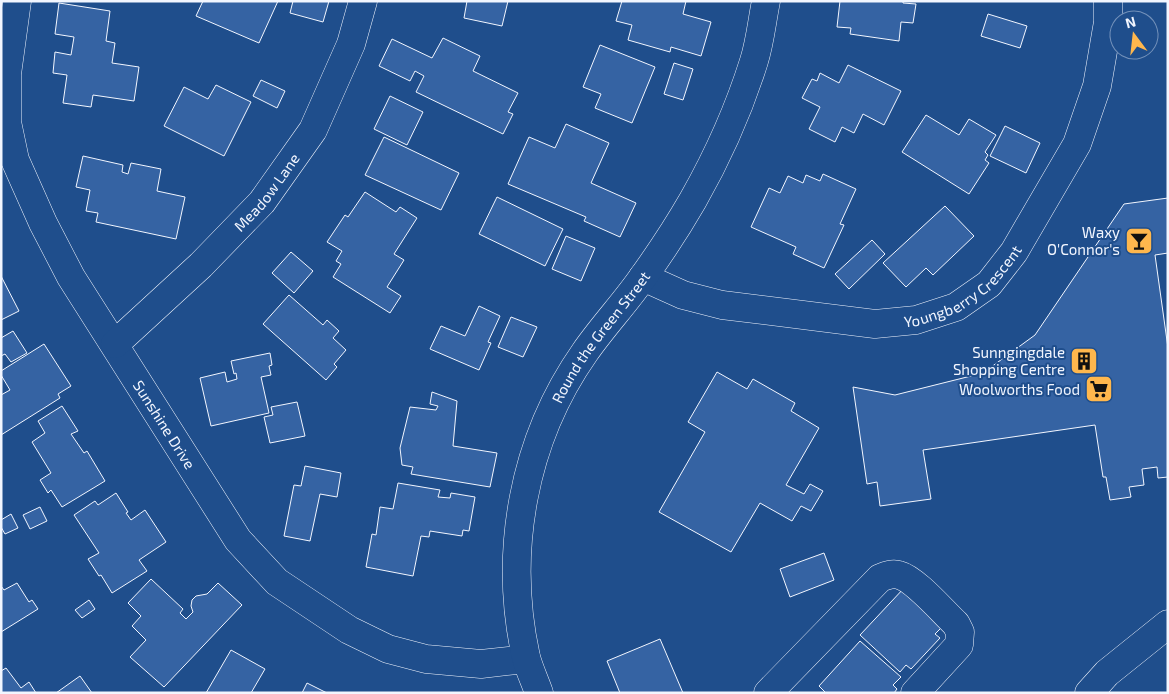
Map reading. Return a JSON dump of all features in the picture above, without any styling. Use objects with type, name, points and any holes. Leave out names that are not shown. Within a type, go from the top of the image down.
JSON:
[{"type":"street","name":"Sunshine Drive","points":[[17,1],[7,74],[7,122],[15,160],[43,223],[71,276],[238,540],[277,582],[349,630],[388,649],[426,659],[482,664],[526,659]]},
{"type":"street","name":"Meadow Lane","points":[[115,344],[201,265],[262,202],[313,130],[351,44],[363,1]]},
{"type":"street","name":"Round the Green Street","points":[[539,693],[526,659],[518,605],[516,559],[519,518],[537,444],[557,396],[585,352],[643,277],[692,201],[726,138],[754,60],[766,1]]},
{"type":"street","name":"Youngberry Crescent","points":[[643,277],[683,295],[722,305],[875,324],[916,320],[956,306],[989,284],[1014,252],[1077,144],[1097,86],[1108,22],[1108,1]]},
{"type":"street","points":[[768,693],[880,578],[889,574],[897,574],[908,578],[956,624],[960,632],[959,646],[915,693]]},
{"type":"street","points":[[1088,693],[1106,673],[1168,624]]},
{"type":"building","points":[[203,1],[278,1],[259,43],[196,16]]},
{"type":"building","points":[[293,1],[329,1],[323,22],[290,13]]},
{"type":"building","points":[[467,1],[508,1],[502,26],[464,18]]},
{"type":"building","points":[[622,1],[686,1],[683,14],[711,22],[701,56],[671,47],[670,52],[628,40],[632,25],[616,21]]},
{"type":"building","points":[[840,1],[903,1],[903,3],[916,4],[913,23],[901,22],[899,41],[850,34],[851,28],[837,27]]},
{"type":"building","points":[[59,3],[110,11],[106,41],[115,43],[112,63],[139,67],[134,101],[93,95],[91,107],[63,103],[67,75],[53,73],[55,52],[71,55],[74,37],[55,34]]},
{"type":"building","points":[[988,14],[1027,26],[1020,48],[981,36]]},
{"type":"building","points":[[443,38],[480,56],[473,71],[518,93],[508,112],[513,114],[503,134],[416,92],[424,76],[415,71],[410,81],[379,66],[392,39],[432,58]]},
{"type":"building","points":[[600,45],[655,67],[632,123],[595,108],[601,94],[583,87]]},
{"type":"building","points":[[674,63],[693,69],[683,100],[664,94]]},
{"type":"building","points":[[848,65],[901,91],[884,125],[863,114],[854,133],[842,127],[835,142],[809,129],[820,107],[802,98],[812,79],[817,81],[820,73],[839,83]]},
{"type":"building","points":[[261,80],[285,91],[277,108],[253,96]]},
{"type":"building","points":[[216,85],[251,102],[224,156],[164,126],[184,87],[208,99]]},
{"type":"building","points":[[390,96],[423,112],[407,145],[374,129]]},
{"type":"building","points":[[926,115],[959,135],[969,119],[996,135],[985,152],[988,155],[985,160],[989,163],[969,194],[902,152]]},
{"type":"building","points":[[566,124],[609,143],[591,183],[636,203],[620,237],[584,221],[586,217],[508,184],[529,137],[555,148]]},
{"type":"building","points":[[1005,126],[1040,143],[1026,173],[990,156]]},
{"type":"building","points":[[384,137],[459,173],[441,210],[365,175]]},
{"type":"building","points":[[83,156],[123,165],[122,172],[128,174],[131,163],[161,169],[157,191],[185,197],[176,239],[96,222],[98,213],[86,211],[90,190],[76,187]]},
{"type":"building","points":[[823,174],[856,189],[840,224],[844,225],[824,268],[793,254],[796,247],[751,227],[769,188],[780,193],[788,176],[803,183],[806,175],[820,181]]},
{"type":"building","points":[[365,192],[396,212],[400,207],[417,218],[394,254],[404,260],[387,287],[401,296],[390,313],[333,277],[341,264],[336,261],[342,251],[327,242],[345,215],[348,217]]},
{"type":"building","points":[[497,197],[563,229],[545,266],[479,234]]},
{"type":"building","name":"Sunngingdale Shopping Centre","points":[[1168,198],[1168,253],[1155,255],[1168,348],[1168,477],[1158,478],[1157,467],[1142,469],[1144,485],[1129,487],[1131,497],[1110,500],[1106,477],[1103,477],[1095,425],[923,450],[931,499],[880,506],[877,482],[867,484],[853,387],[895,395],[983,373],[1035,335],[1124,204]]},
{"type":"building","points":[[945,206],[974,236],[933,275],[926,268],[906,287],[883,263]]},
{"type":"building","points":[[566,236],[595,248],[581,281],[552,269]]},
{"type":"building","points":[[872,240],[885,254],[849,289],[835,274]]},
{"type":"building","points":[[291,252],[313,271],[294,293],[272,273]]},
{"type":"building","points":[[1,276],[19,311],[1,320]]},
{"type":"building","points":[[289,295],[323,325],[327,320],[339,331],[333,338],[346,350],[334,364],[337,367],[326,380],[263,324]]},
{"type":"building","points":[[479,306],[500,316],[488,342],[491,343],[479,370],[430,349],[441,326],[465,336]]},
{"type":"building","points":[[511,317],[537,327],[523,357],[498,347]]},
{"type":"building","points":[[13,331],[27,353],[11,362],[5,354],[1,356],[1,338]]},
{"type":"building","points":[[44,344],[71,386],[58,394],[60,398],[1,435],[1,395],[10,390],[1,375],[1,371]]},
{"type":"building","points":[[270,353],[272,365],[269,366],[271,375],[261,377],[269,413],[211,426],[200,378],[225,372],[227,382],[237,379],[231,361]]},
{"type":"building","points":[[717,372],[747,389],[753,379],[795,403],[791,411],[819,428],[786,485],[804,494],[810,484],[823,491],[811,511],[801,506],[792,521],[760,503],[731,552],[659,512],[705,432],[688,422]]},
{"type":"building","points":[[432,392],[457,401],[453,446],[497,453],[490,487],[411,474],[413,467],[402,465],[400,448],[410,407],[436,410],[438,406],[430,404]]},
{"type":"building","points":[[297,402],[305,436],[270,443],[264,417],[273,415],[271,407]]},
{"type":"building","points":[[62,406],[78,431],[71,434],[84,453],[87,451],[105,481],[62,507],[51,490],[48,493],[40,480],[51,473],[32,442],[45,433],[38,421]]},
{"type":"building","points":[[305,466],[341,473],[337,497],[320,494],[310,541],[284,536],[294,485],[301,486]]},
{"type":"building","points":[[398,483],[440,490],[438,497],[450,498],[451,493],[475,497],[469,531],[463,530],[462,536],[430,531],[429,537],[421,536],[413,576],[366,567],[372,534],[376,535],[380,507],[393,509]]},
{"type":"building","points":[[116,493],[131,520],[145,510],[166,542],[139,560],[147,571],[112,593],[88,559],[99,553],[74,515],[95,501],[98,505]]},
{"type":"building","points":[[40,507],[47,521],[30,529],[23,515]]},
{"type":"building","points":[[11,514],[18,528],[5,534],[1,527],[1,520]]},
{"type":"building","points":[[824,553],[834,580],[790,597],[780,569]]},
{"type":"building","points":[[151,579],[183,609],[180,613],[186,619],[193,612],[192,600],[196,596],[207,594],[218,583],[242,605],[164,687],[130,657],[146,640],[132,626],[141,616],[128,603]]},
{"type":"building","points":[[17,583],[29,602],[32,600],[38,609],[1,632],[1,586],[4,590]]},
{"type":"building","points":[[905,587],[945,624],[935,634],[940,638],[911,669],[906,665],[900,672],[860,635]]},
{"type":"building","points":[[89,600],[95,609],[82,618],[75,610]]},
{"type":"building","points":[[660,639],[683,693],[620,693],[607,661]]},
{"type":"building","points":[[860,641],[901,677],[893,685],[897,689],[894,693],[826,693],[819,686]]},
{"type":"building","points":[[231,650],[265,669],[251,693],[206,693]]},
{"type":"building","points":[[6,668],[21,688],[29,682],[36,693],[1,693],[1,671]]},
{"type":"building","points":[[80,676],[92,693],[56,693]]},
{"type":"building","points":[[307,683],[327,693],[302,693]]},
{"type":"place","name":"Waxy O'Connor's","points":[[1139,241]]},
{"type":"place","name":"Sunngingdale Shopping Centre","points":[[1084,361]]},
{"type":"place","name":"Woolworths Food","points":[[1099,389]]}]
